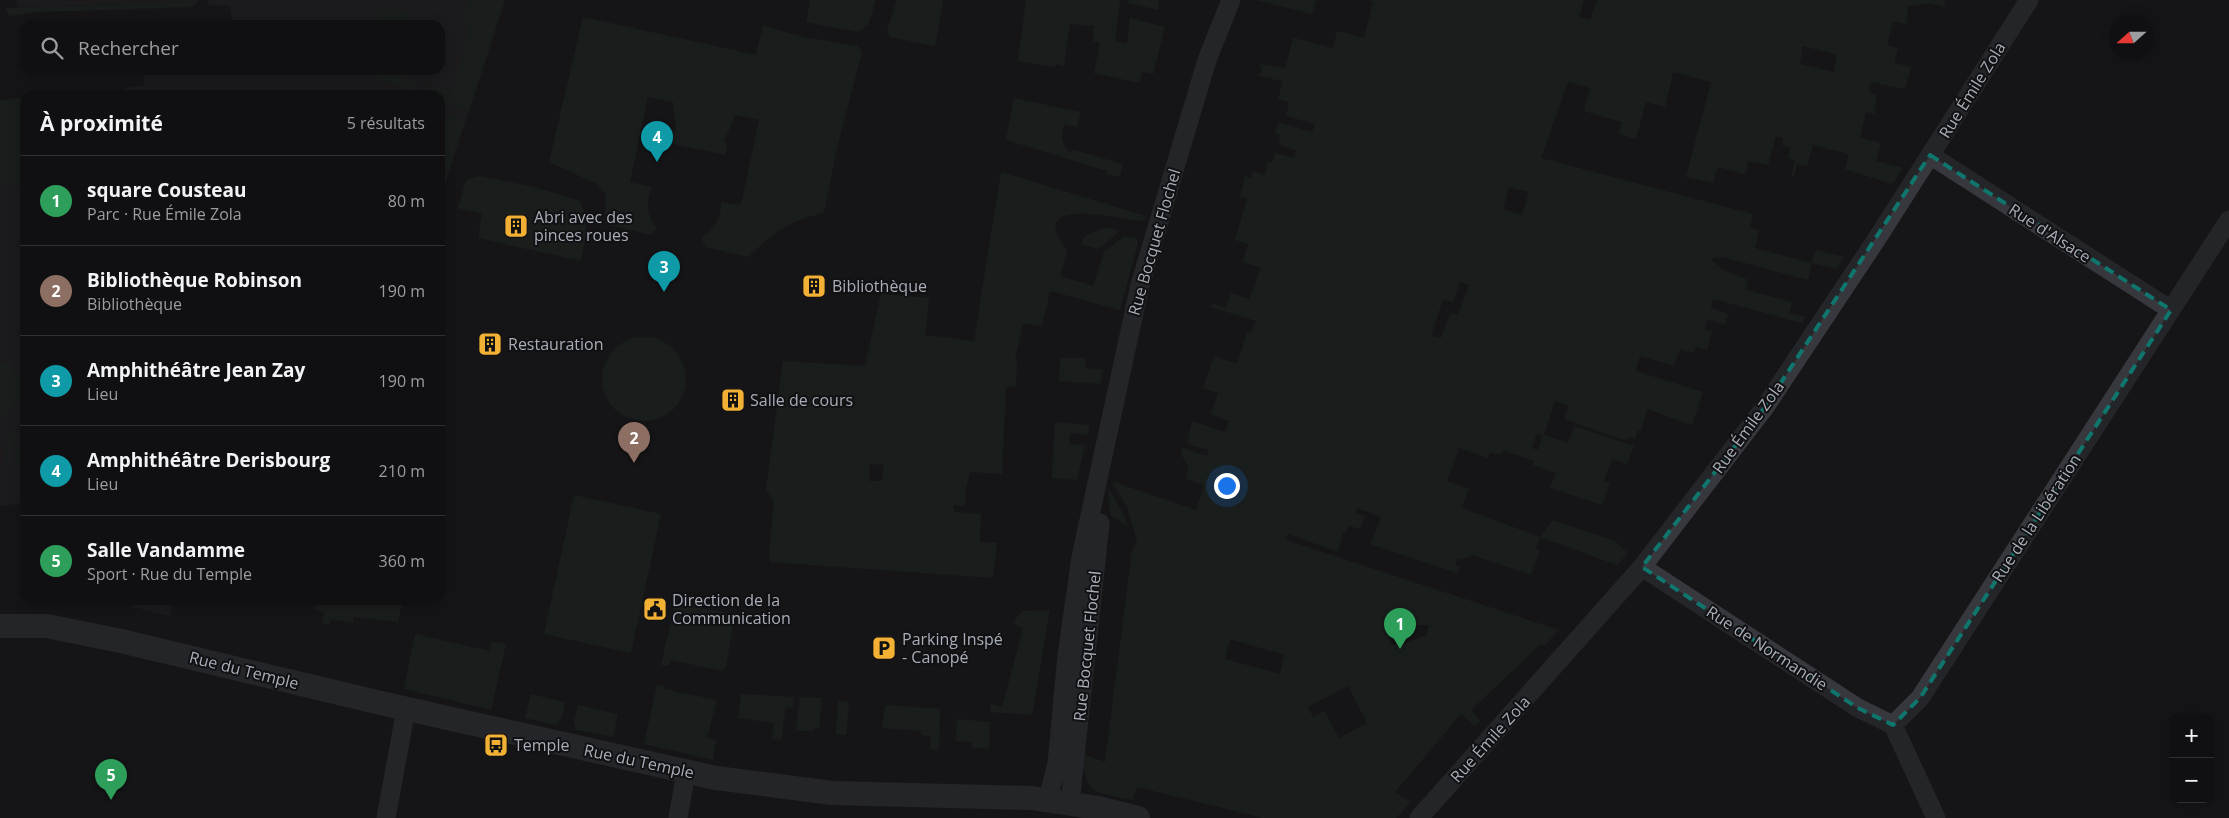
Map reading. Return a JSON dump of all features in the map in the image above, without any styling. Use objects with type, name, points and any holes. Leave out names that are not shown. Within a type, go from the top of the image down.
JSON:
[{"type":"street","name":"Rue Bocquet Flochel","points":[[1059,801],[1052,788],[1062,714],[1067,655],[1082,557],[1140,285],[1208,60],[1230,0]]},
{"type":"street","name":"Rue Émile Zola","points":[[1420,818],[1642,567],[1765,407],[2029,0]]},
{"type":"street","name":"Rue d'Alsace","points":[[1930,155],[2171,310]]},
{"type":"street","name":"Rue de la Libération","points":[[1893,725],[1920,698],[2229,220]]},
{"type":"street","name":"Rue Bocquet Flochel","points":[[1059,801],[1075,749],[1100,516],[1098,489]]},
{"type":"street","name":"Rue de Normandie","points":[[1642,567],[1858,708],[1893,725]]},
{"type":"street","name":"Rue du Temple","points":[[0,626],[47,626],[164,650],[406,709],[686,772],[761,785],[832,792],[1059,801],[1098,813],[1138,818]]},
{"type":"street","points":[[386,818],[406,709]]},
{"type":"street","points":[[1062,714],[1075,749]]},
{"type":"street","points":[[1893,725],[1936,818]]},
{"type":"street","points":[[678,818],[686,772]]},
{"type":"highlighted area","points":[[1930,155],[2171,310],[1920,698],[1893,725],[1858,708],[1642,567],[1765,407]]},
{"type":"shaded area","points":[[16,0],[197,0],[197,2],[17,7]]},
{"type":"shaded area","points":[[208,0],[505,0],[445,183],[445,90],[126,90],[126,87],[144,86],[144,75],[445,75],[445,20],[232,20],[230,6],[208,5]]},
{"type":"shaded area","points":[[469,0],[482,3],[483,0],[505,0],[469,111],[445,102],[445,90],[426,90],[428,84],[452,91],[470,31],[467,30],[468,24],[464,17]]},
{"type":"shaded area","points":[[810,0],[876,0],[868,25],[858,32],[806,22]]},
{"type":"shaded area","points":[[897,0],[943,0],[935,46],[890,37],[887,30]]},
{"type":"shaded area","points":[[1026,0],[1120,0],[1115,41],[1127,44],[1130,18],[1165,27],[1153,74],[1142,72],[1139,83],[1094,73],[1100,43],[1093,41],[1094,26],[1070,24],[1064,66],[1056,64],[1055,67],[1018,61]]},
{"type":"shaded area","points":[[1129,0],[1159,0],[1158,10],[1128,3]]},
{"type":"shaded area","points":[[1256,0],[1316,0],[1312,14]]},
{"type":"shaded area","points":[[1367,0],[1584,0],[1579,17],[1590,20],[1597,0],[1945,0],[1944,7],[1930,3],[1908,6],[1907,24],[1893,21],[1887,45],[1898,48],[1894,63],[1911,67],[1905,89],[1871,82],[1869,92],[1877,96],[1874,114],[1866,112],[1860,138],[1881,143],[1876,161],[1903,168],[1892,184],[1845,169],[1849,154],[1813,145],[1807,166],[1797,164],[1794,177],[1791,176],[1795,161],[1788,158],[1790,147],[1782,145],[1783,138],[1776,136],[1768,165],[1748,161],[1745,174],[1718,167],[1713,183],[1686,177],[1711,82],[1673,72],[1665,107],[1646,102],[1636,139],[1619,134],[1622,122],[1584,111],[1590,88],[1568,82],[1541,158],[1753,214],[1750,227],[1759,230],[1755,248],[1811,263],[1816,250],[1844,257],[1837,269],[1812,263],[1808,280],[1722,257],[1710,259],[1724,270],[1748,280],[1746,290],[1792,302],[1789,313],[1805,317],[1802,323],[1713,299],[1711,308],[1728,314],[1725,325],[1707,319],[1705,329],[1712,331],[1707,350],[1696,347],[1694,353],[1680,349],[1674,366],[1640,356],[1636,371],[1703,392],[1692,425],[1647,409],[1641,431],[1638,430],[1635,439],[1630,437],[1624,440],[1564,419],[1569,406],[1555,401],[1544,435],[1568,443],[1574,426],[1634,446],[1627,464],[1612,459],[1604,481],[1610,483],[1602,505],[1550,488],[1556,473],[1533,465],[1534,461],[1503,450],[1501,455],[1490,452],[1488,458],[1459,448],[1447,481],[1469,489],[1462,508],[1540,537],[1536,548],[1540,550],[1531,575],[1472,555],[1461,560],[1457,559],[1455,566],[1460,567],[1457,573],[1370,544],[1381,517],[1357,508],[1356,513],[1365,516],[1360,529],[1349,526],[1346,532],[1343,532],[1338,552],[1288,534],[1286,540],[1559,630],[1545,645],[1541,644],[1471,710],[1480,721],[1475,726],[1461,714],[1395,792],[1411,802],[1396,818],[1263,818],[1137,787],[1133,800],[1102,793],[1095,790],[1086,778],[1083,754],[1105,762],[1132,550],[1137,542],[1128,509],[1113,484],[1114,482],[1196,510],[1204,485],[1186,479],[1189,468],[1181,454],[1182,448],[1207,456],[1209,450],[1187,444],[1192,421],[1225,432],[1229,421],[1211,414],[1218,393],[1203,388],[1214,356],[1237,364],[1247,332],[1251,333],[1256,321],[1211,307],[1212,303],[1226,308],[1231,293],[1249,299],[1261,268],[1243,262],[1248,244],[1235,240],[1247,199],[1240,197],[1245,176],[1251,178],[1253,171],[1265,175],[1268,162],[1272,163],[1275,153],[1294,158],[1296,150],[1279,145],[1280,135],[1275,134],[1279,122],[1312,132],[1315,124],[1286,116],[1289,102],[1278,99],[1283,81],[1258,76],[1262,69],[1259,64],[1285,69],[1293,38],[1333,48],[1337,31],[1364,38],[1373,2]],"holes":[[[1803,46],[1837,55],[1834,72],[1800,64]],[[1509,187],[1529,192],[1522,215],[1503,209]],[[1460,282],[1469,285],[1458,315],[1450,313],[1441,338],[1431,336],[1443,299],[1453,302]],[[1537,433],[1543,435],[1538,450],[1532,448]],[[1415,625],[1429,625],[1427,635],[1400,645],[1390,644],[1390,634]],[[1230,639],[1284,655],[1280,674],[1225,659]],[[1348,686],[1367,723],[1339,738],[1324,711],[1313,717],[1308,707]]]},
{"type":"shaded area","points":[[197,2],[192,7],[39,12],[9,16],[5,8]]},
{"type":"shaded area","points":[[378,6],[397,6],[398,10],[411,13],[409,20],[378,20]]},
{"type":"shaded area","points":[[583,17],[756,55],[763,26],[804,37],[858,46],[862,52],[837,148],[824,213],[811,216],[782,229],[748,257],[706,247],[701,238],[710,231],[719,218],[721,202],[741,205],[759,120],[735,115],[724,142],[727,143],[725,155],[668,143],[670,131],[676,131],[673,102],[648,97],[630,182],[652,187],[648,198],[648,209],[657,229],[651,235],[605,224],[606,195],[597,184],[549,162]]},
{"type":"shaded area","points":[[377,75],[396,75],[417,81],[415,90],[409,90],[377,79]]},
{"type":"shaded area","points":[[20,98],[20,184],[0,185],[0,100]]},
{"type":"shaded area","points":[[1014,98],[1081,112],[1077,127],[1064,124],[1062,135],[1064,145],[1069,152],[1074,150],[1123,164],[1120,177],[1107,174],[1107,171],[1006,140]]},
{"type":"shaded area","points":[[445,115],[465,121],[445,183]]},
{"type":"shaded area","points":[[1001,172],[1146,216],[1144,220],[1140,221],[1096,214],[1079,214],[1065,216],[1057,222],[1057,233],[1067,250],[1060,276],[1093,286],[1104,252],[1124,236],[1136,238],[1138,243],[1120,310],[1050,291],[1042,326],[1023,323],[1015,359],[1017,359],[1016,386],[1006,387],[1002,474],[970,472],[965,494],[965,506],[954,505],[954,512],[981,514],[980,542],[997,543],[993,578],[770,562],[769,553],[774,502],[766,490],[783,361],[865,366],[881,294],[929,298],[925,335],[974,341]],"holes":[[[870,464],[884,465],[882,481],[869,481]]]},
{"type":"shaded area","points":[[479,176],[534,187],[580,201],[586,223],[581,261],[478,238],[482,214],[458,208],[466,180]]},
{"type":"shaded area","points":[[20,184],[20,504],[0,506],[0,185]]},
{"type":"shaded area","points":[[1107,227],[1116,229],[1118,233],[1098,249],[1080,244],[1086,235]]},
{"type":"shaded area","points":[[644,337],[667,344],[679,356],[686,379],[679,402],[667,414],[644,421],[621,414],[609,402],[602,379],[609,356],[621,344]]},
{"type":"shaded area","points":[[1060,358],[1085,358],[1085,368],[1103,370],[1100,384],[1059,381]]},
{"type":"shaded area","points":[[0,364],[12,364],[13,372],[20,378],[20,397],[0,419]]},
{"type":"shaded area","points":[[1055,422],[1090,425],[1088,435],[1070,433],[1069,444],[1085,445],[1077,480],[1052,478]]},
{"type":"shaded area","points":[[13,432],[17,436],[10,449],[10,465],[6,466],[5,451]]},
{"type":"shaded area","points":[[20,443],[20,463],[16,464],[16,449]]},
{"type":"shaded area","points":[[18,479],[20,479],[20,504]]},
{"type":"shaded area","points":[[1108,487],[1125,517],[1128,526],[1110,515]]},
{"type":"shaded area","points":[[574,495],[661,514],[631,653],[544,634]]},
{"type":"shaded area","points":[[1553,520],[1615,541],[1628,553],[1617,565],[1540,537]]},
{"type":"shaded area","points":[[675,604],[735,614],[726,666],[723,671],[671,660],[669,666],[661,665]]},
{"type":"shaded area","points":[[132,605],[171,605],[170,616],[132,607]]},
{"type":"shaded area","points":[[316,605],[402,605],[398,622],[354,617],[353,623],[331,619],[329,625],[322,623],[324,612],[315,610]]},
{"type":"shaded area","points":[[1050,610],[1032,715],[990,712],[991,704],[1002,707],[1023,629],[1013,622],[1022,611]]},
{"type":"shaded area","points":[[415,634],[490,651],[492,642],[506,644],[491,710],[404,689]]},
{"type":"shaded area","points":[[657,685],[664,686],[664,689],[717,700],[707,738],[716,741],[713,760],[644,744]]},
{"type":"shaded area","points":[[531,694],[565,702],[562,717],[557,725],[525,718]]},
{"type":"shaded area","points":[[741,694],[794,697],[793,708],[786,707],[781,740],[772,739],[774,723],[738,718]]},
{"type":"shaded area","points":[[800,697],[822,698],[819,728],[814,727],[813,731],[796,731]]},
{"type":"shaded area","points":[[838,701],[849,702],[846,735],[836,734]]},
{"type":"shaded area","points":[[578,705],[618,714],[613,737],[576,730],[574,721]]},
{"type":"shaded area","points":[[885,705],[940,709],[939,749],[930,749],[931,736],[921,735],[921,731],[882,728]]},
{"type":"shaded area","points":[[957,719],[990,722],[989,749],[972,748],[972,742],[956,741]]},
{"type":"place","name":"Amphithéâtre Derisbourg","points":[[657,162]]},
{"type":"place","name":"Abri avec des pinces roues","points":[[516,226]]},
{"type":"place","name":"Bibliothèque","points":[[814,286]]},
{"type":"place","name":"Amphithéâtre Jean Zay","points":[[664,292]]},
{"type":"place","name":"Restauration","points":[[490,344]]},
{"type":"place","name":"Salle de cours","points":[[733,400]]},
{"type":"place","name":"Bibliothèque Robinson","points":[[634,463]]},
{"type":"place","name":"Direction de la Communication","points":[[655,609]]},
{"type":"place","name":"Parking Inspé - Canopé","points":[[884,648]]},
{"type":"place","name":"square Cousteau","points":[[1400,649]]},
{"type":"place","name":"Temple","points":[[496,745]]},
{"type":"place","name":"Salle Vandamme","points":[[111,800]]}]
